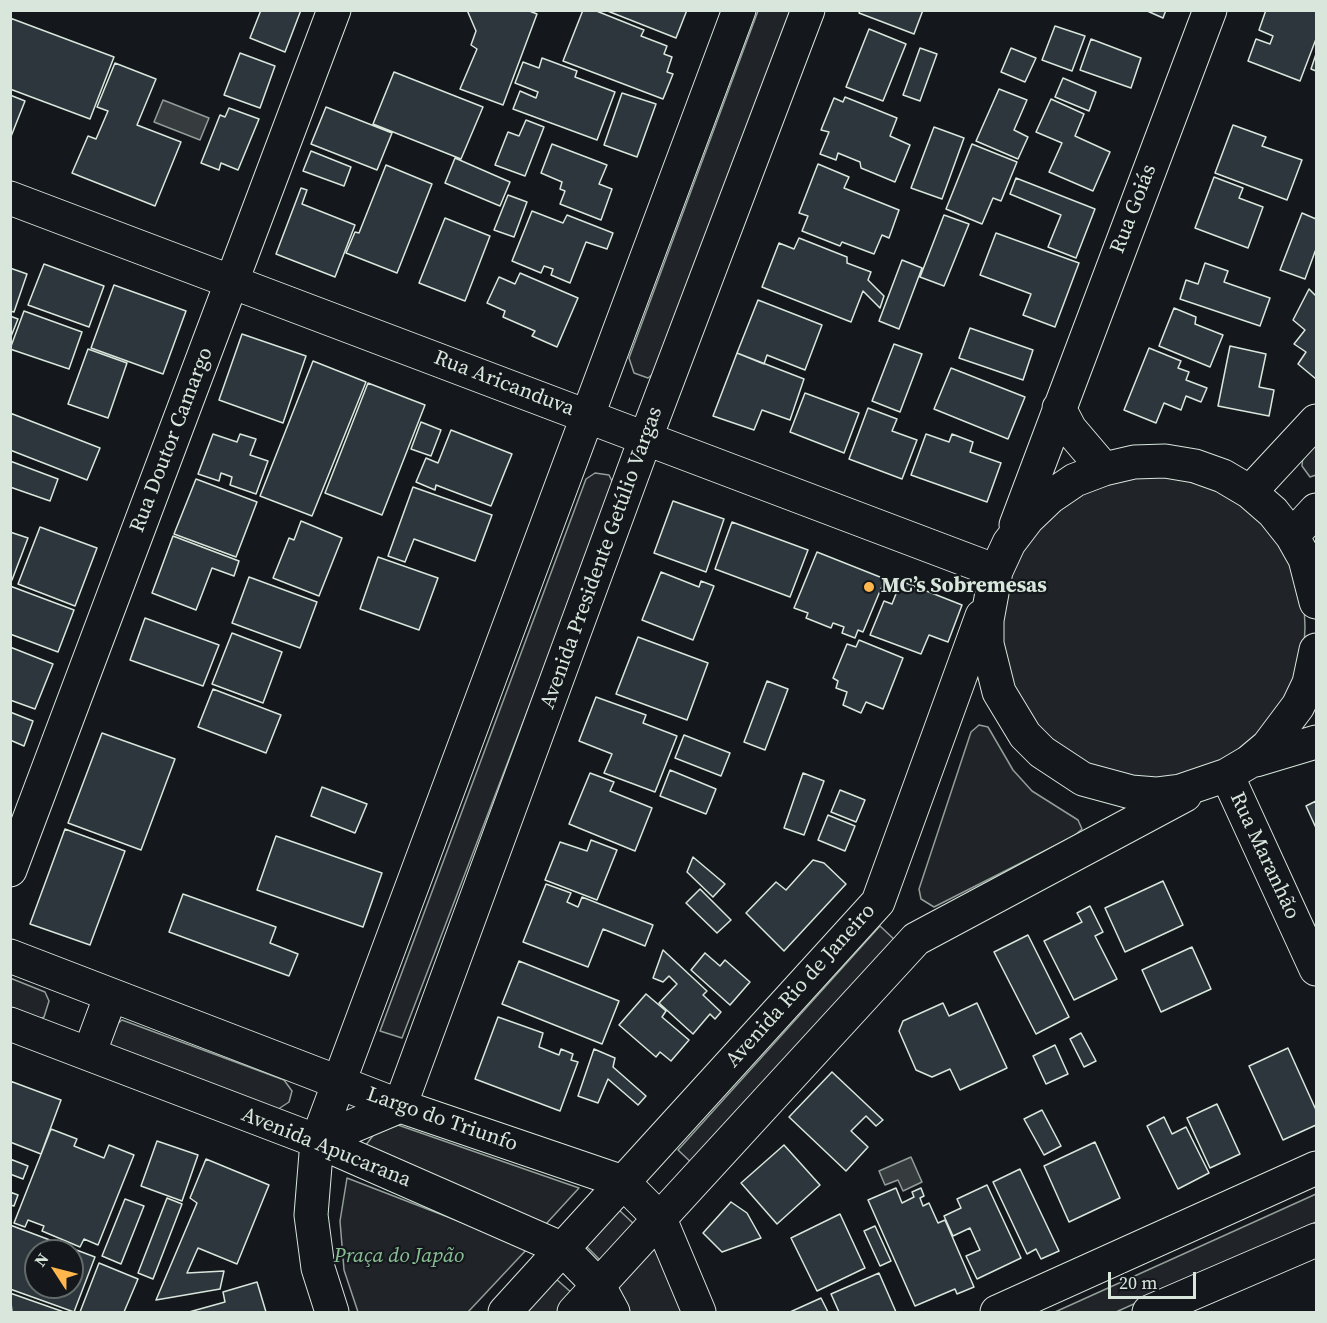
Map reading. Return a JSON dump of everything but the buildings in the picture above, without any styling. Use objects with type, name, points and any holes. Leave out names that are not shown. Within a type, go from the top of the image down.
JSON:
[{"type":"street","name":"Rua Doutor Camargo","points":[[10,870],[334,10]]},
{"type":"street","points":[[10,956],[339,1083],[590,416],[739,10]]},
{"type":"street","name":"Avenida Presidente Getúlio Vargas","points":[[400,1106],[646,437],[808,10]]},
{"type":"street","name":"Rua Goiás","points":[[998,570],[1209,10]]},
{"type":"street","name":"Rua Aricanduva","points":[[10,198],[998,570]]},
{"type":"street","points":[[1059,408],[1070,429],[1104,469]]},
{"type":"street","points":[[1250,492],[1317,421]]},
{"type":"street","points":[[1315,593],[1305,559],[1292,536],[1273,512],[1250,492],[1223,476],[1195,466],[1165,461],[1134,462],[1104,469],[1076,480],[1050,497],[1028,518],[998,570],[987,644],[991,669],[1011,714],[1042,752],[1083,779],[1123,791],[1156,794],[1227,774],[1317,742]]},
{"type":"street","points":[[1292,536],[1317,510]]},
{"type":"street","name":"Avenida Rio de Janeiro","points":[[505,1312],[878,902],[998,570]]},
{"type":"street","points":[[574,1312],[606,1299],[660,1219],[916,939],[1227,774],[1268,746],[1298,706],[1309,683],[1317,650]]},
{"type":"street","name":"Rua Maranhão","points":[[1227,774],[1317,969]]},
{"type":"street","points":[[878,902],[916,939]]},
{"type":"street","points":[[89,1054],[111,995]]},
{"type":"street","name":"Avenida Apucarana","points":[[10,1024],[316,1141],[563,1249],[606,1299]]},
{"type":"street","name":"Largo do Triunfo","points":[[332,1312],[318,1268],[310,1215],[316,1141],[339,1083],[623,1182],[660,1219],[699,1312]]},
{"type":"street","points":[[316,1141],[400,1106]]},
{"type":"street","points":[[997,1312],[1317,1168]]},
{"type":"street","points":[[1149,1312],[1317,1240]]},
{"type":"green space","points":[[758,11],[792,11],[660,368],[648,378],[634,373],[629,358]]},
{"type":"green space","points":[[1316,441],[1316,475],[1310,477],[1302,466],[1303,455]]},
{"type":"green space","points":[[595,473],[609,475],[614,485],[402,1038],[380,1031],[586,479]]},
{"type":"green space","points":[[1153,475],[1183,478],[1211,487],[1237,501],[1260,520],[1279,543],[1293,569],[1302,597],[1305,627],[1302,657],[1293,685],[1279,711],[1260,734],[1237,753],[1211,767],[1183,776],[1153,779],[1123,776],[1095,767],[1069,753],[1046,734],[1027,711],[1013,685],[1004,657],[1001,627],[1004,597],[1013,569],[1027,543],[1046,520],[1069,501],[1095,487],[1123,478]]},
{"type":"green space","points":[[979,725],[988,727],[1013,770],[1032,791],[1078,820],[1082,829],[1074,836],[934,907],[921,899],[919,889],[971,732]]},
{"type":"green space","points":[[880,926],[897,942],[695,1166],[678,1150]]},
{"type":"green space","points":[[10,978],[45,992],[49,1001],[44,1017],[35,1022],[11,1012]]},
{"type":"green space","points":[[122,1020],[284,1080],[292,1091],[289,1102],[274,1112],[111,1051],[109,1031]]},
{"type":"green space","points":[[398,1125],[579,1188],[546,1224],[359,1154],[375,1133]]},
{"type":"green space","name":"Praça do Japão","points":[[347,1178],[528,1248],[468,1312],[358,1312],[344,1270],[340,1221]]},
{"type":"green space","points":[[1316,1194],[1316,1222],[1116,1312],[1055,1312]]},
{"type":"green space","points":[[618,1209],[636,1226],[602,1262],[585,1245]]},
{"type":"green space","points":[[655,1245],[684,1312],[621,1312],[612,1291]]},
{"type":"green space","points":[[555,1278],[573,1294],[557,1312],[524,1312]]},
{"type":"shaded area","points":[[163,100],[209,118],[200,140],[154,122]]},
{"type":"shaded area","points":[[911,1157],[922,1182],[903,1191],[898,1180],[885,1185],[879,1171]]},
{"type":"place","name":"MC’s Sobremesas","points":[[869,587]]}]
